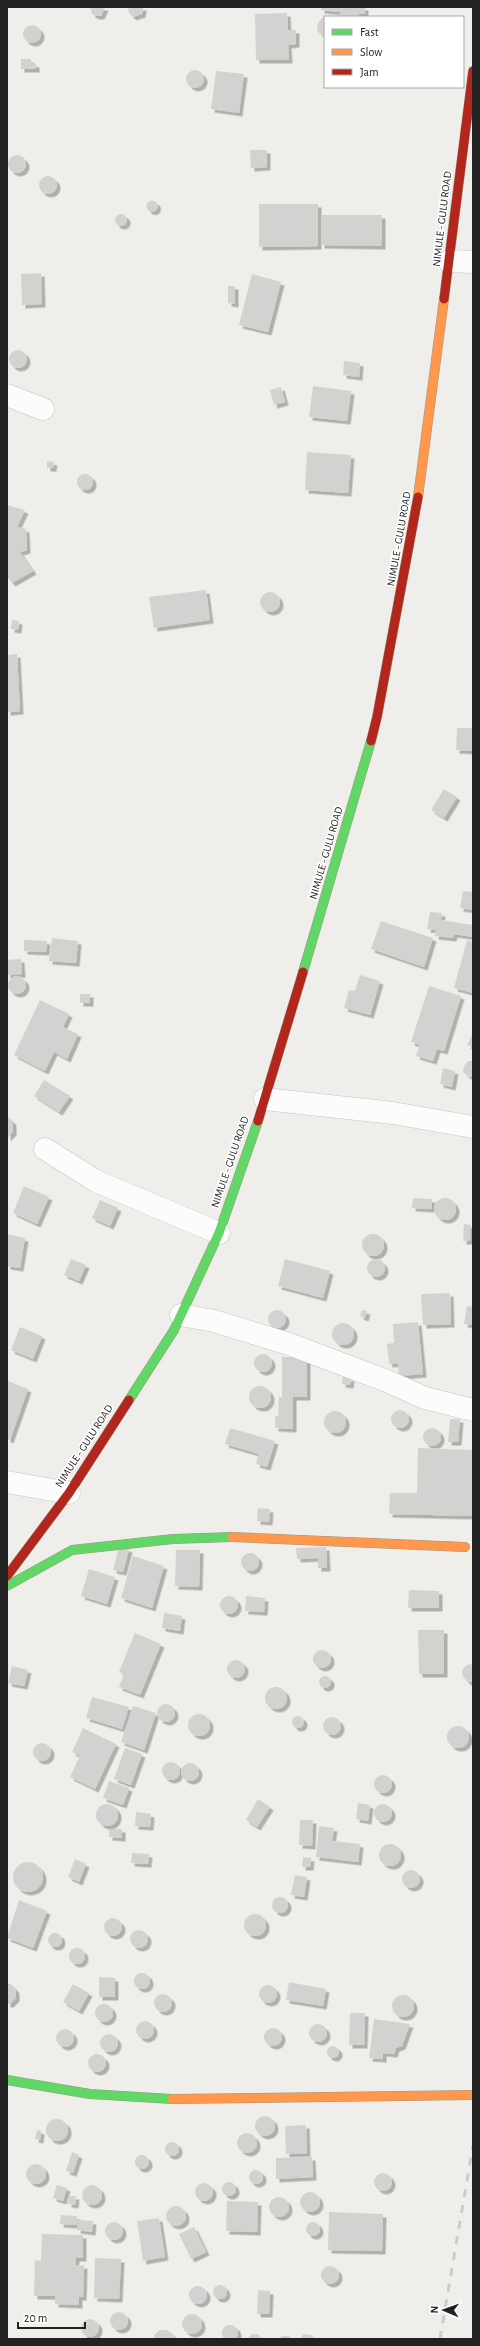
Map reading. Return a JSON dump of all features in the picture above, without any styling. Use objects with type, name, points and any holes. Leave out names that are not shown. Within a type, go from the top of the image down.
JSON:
[{"type":"main road","name":"NIMULE - GULU ROAD","points":[[7,1576],[69,1493],[174,1330],[219,1233],[265,1099],[344,837],[377,717],[416,516],[473,71]]},
{"type":"main road","points":[[7,1586],[48,1561],[72,1550],[173,1539],[251,1536],[465,1547]]},
{"type":"main road","points":[[7,2080],[68,2092],[180,2100],[361,2095],[473,2095]]},
{"type":"street","points":[[449,261],[473,262]]},
{"type":"street","points":[[7,395],[43,409]]},
{"type":"street","points":[[265,1099],[393,1113],[473,1127]]},
{"type":"street","points":[[45,1149],[96,1181],[219,1233]]},
{"type":"street","points":[[181,1316],[214,1321],[289,1344],[387,1381],[425,1398],[473,1410]]},
{"type":"street","points":[[7,1482],[69,1493]]},
{"type":"building","points":[[90,7],[105,7],[101,16],[96,16],[92,14]]},
{"type":"building","points":[[128,7],[143,7],[142,14],[133,17],[129,13]]},
{"type":"building","points":[[321,7],[365,7],[365,14],[359,14],[359,16],[340,16],[341,12],[321,10]]},
{"type":"building","points":[[287,13],[288,30],[296,30],[296,44],[288,45],[289,60],[256,60],[255,14]]},
{"type":"building","points":[[324,17],[324,36],[318,32],[317,26],[320,20]]},
{"type":"building","points":[[32,25],[36,26],[40,30],[40,38],[36,42],[32,43],[28,42],[24,38],[23,34],[24,30],[28,26]]},
{"type":"building","points":[[21,59],[31,59],[31,63],[36,64],[36,69],[21,69]]},
{"type":"building","points":[[195,70],[201,73],[204,79],[201,85],[195,88],[189,85],[186,79],[189,73]]},
{"type":"building","points":[[216,71],[244,74],[239,113],[211,109]]},
{"type":"building","points":[[250,150],[267,150],[267,167],[251,168]]},
{"type":"building","points":[[17,155],[23,158],[26,164],[23,170],[17,173],[11,170],[8,164],[11,158]]},
{"type":"building","points":[[44,176],[52,176],[57,181],[55,192],[52,194],[44,194],[39,189],[39,181]]},
{"type":"building","points":[[150,201],[154,201],[156,202],[156,210],[150,211],[147,208],[147,204]]},
{"type":"building","points":[[259,204],[318,204],[318,246],[259,247]]},
{"type":"building","points":[[119,214],[123,214],[127,220],[123,226],[119,226],[115,222],[115,218]]},
{"type":"building","points":[[321,215],[382,215],[382,246],[321,245]]},
{"type":"building","points":[[41,273],[42,304],[22,305],[21,274]]},
{"type":"building","points":[[252,274],[281,282],[268,332],[239,325]]},
{"type":"building","points":[[228,286],[235,286],[235,304],[228,303]]},
{"type":"building","points":[[18,350],[24,353],[27,359],[24,365],[18,368],[12,365],[9,359],[12,353]]},
{"type":"building","points":[[344,361],[360,363],[359,377],[343,375]]},
{"type":"building","points":[[313,386],[351,391],[347,421],[309,417]]},
{"type":"building","points":[[281,387],[285,402],[274,405],[270,390]]},
{"type":"building","points":[[307,452],[351,455],[348,493],[305,490]]},
{"type":"building","points":[[47,461],[54,462],[53,468],[47,468]]},
{"type":"building","points":[[85,474],[91,476],[93,482],[91,488],[85,490],[79,488],[77,482],[79,476]]},
{"type":"building","points":[[7,505],[25,510],[17,527],[26,529],[27,550],[20,552],[33,571],[12,583],[7,577]]},
{"type":"building","points":[[206,590],[210,620],[154,628],[149,597]]},
{"type":"building","points":[[270,592],[277,595],[280,602],[277,609],[270,612],[263,609],[260,602],[263,595]]},
{"type":"building","points":[[12,620],[19,621],[18,630],[11,629]]},
{"type":"building","points":[[17,654],[20,711],[7,712],[7,655]]},
{"type":"building","points":[[457,728],[473,728],[473,751],[456,750]]},
{"type":"building","points":[[444,789],[457,797],[444,818],[431,810]]},
{"type":"building","points":[[463,891],[473,892],[473,910],[460,908]]},
{"type":"building","points":[[430,912],[442,913],[441,920],[473,925],[473,937],[454,934],[453,938],[435,936],[436,930],[427,929]]},
{"type":"building","points":[[381,921],[433,938],[424,967],[371,949]]},
{"type":"building","points":[[52,938],[78,941],[76,963],[49,961]]},
{"type":"building","points":[[24,940],[47,941],[46,952],[24,951]]},
{"type":"building","points":[[467,940],[473,942],[473,993],[454,988]]},
{"type":"building","points":[[21,959],[22,974],[7,975],[7,960]]},
{"type":"building","points":[[360,975],[380,981],[370,1015],[344,1008],[349,990],[355,991]]},
{"type":"building","points":[[17,976],[23,979],[26,985],[23,991],[17,994],[11,991],[8,985],[11,979]]},
{"type":"building","points":[[429,986],[461,996],[444,1051],[437,1049],[433,1061],[416,1056],[420,1045],[411,1042]]},
{"type":"building","points":[[80,994],[90,994],[90,1003],[80,1003]]},
{"type":"building","points":[[40,1000],[69,1014],[63,1027],[78,1034],[67,1059],[54,1052],[45,1071],[14,1055]]},
{"type":"building","points":[[473,1033],[473,1047],[467,1045]]},
{"type":"building","points":[[468,1061],[473,1061],[473,1077],[469,1077],[463,1072],[464,1066]]},
{"type":"building","points":[[443,1068],[455,1071],[452,1087],[440,1084]]},
{"type":"building","points":[[44,1080],[70,1096],[59,1112],[34,1096]]},
{"type":"building","points":[[7,1116],[13,1122],[13,1132],[7,1138]]},
{"type":"building","points":[[24,1186],[49,1197],[37,1224],[13,1213]]},
{"type":"building","points":[[413,1198],[432,1199],[432,1209],[412,1208]]},
{"type":"building","points":[[445,1198],[453,1201],[456,1209],[453,1217],[445,1220],[437,1217],[434,1209],[437,1201]]},
{"type":"building","points":[[100,1200],[118,1208],[110,1226],[92,1218]]},
{"type":"building","points":[[464,1224],[471,1225],[470,1241],[463,1241]]},
{"type":"building","points":[[7,1234],[25,1238],[20,1268],[7,1266]]},
{"type":"building","points":[[373,1234],[381,1237],[384,1245],[381,1253],[373,1256],[365,1253],[362,1245],[365,1237]]},
{"type":"building","points":[[71,1259],[86,1265],[79,1281],[64,1275]]},
{"type":"building","points":[[285,1259],[330,1271],[323,1298],[278,1286]]},
{"type":"building","points":[[376,1259],[382,1262],[385,1268],[382,1274],[376,1277],[370,1274],[367,1268],[370,1262]]},
{"type":"building","points":[[450,1293],[451,1324],[423,1325],[421,1294]]},
{"type":"building","points":[[467,1306],[473,1307],[473,1325],[464,1324]]},
{"type":"building","points":[[277,1310],[283,1313],[286,1319],[283,1325],[277,1328],[271,1325],[268,1319],[271,1313]]},
{"type":"building","points":[[362,1310],[367,1311],[365,1318],[360,1316]]},
{"type":"building","points":[[418,1322],[423,1374],[399,1376],[398,1363],[389,1364],[387,1344],[394,1343],[393,1324]]},
{"type":"building","points":[[343,1323],[351,1326],[354,1334],[351,1342],[343,1345],[335,1342],[332,1334],[335,1326]]},
{"type":"building","points":[[20,1327],[42,1336],[33,1359],[11,1350]]},
{"type":"building","points":[[263,1354],[269,1357],[272,1363],[269,1369],[263,1372],[257,1369],[254,1363],[257,1357]]},
{"type":"building","points":[[282,1357],[307,1357],[307,1397],[293,1397],[293,1429],[275,1428],[275,1416],[278,1416],[279,1397],[282,1397]]},
{"type":"building","points":[[343,1377],[351,1378],[350,1385],[342,1384]]},
{"type":"building","points":[[8,1381],[28,1389],[10,1440],[7,1439]]},
{"type":"building","points":[[260,1386],[264,1387],[270,1393],[270,1401],[264,1407],[260,1408],[256,1407],[250,1401],[249,1397],[250,1393],[256,1387]]},
{"type":"building","points":[[400,1410],[406,1413],[409,1419],[406,1425],[400,1428],[394,1425],[391,1419],[394,1413]]},
{"type":"building","points":[[335,1411],[343,1414],[346,1422],[343,1430],[335,1433],[327,1430],[324,1422],[327,1414]]},
{"type":"building","points":[[450,1419],[460,1419],[458,1442],[448,1442]]},
{"type":"building","points":[[230,1428],[275,1441],[267,1467],[256,1464],[259,1454],[225,1444]]},
{"type":"building","points":[[432,1428],[438,1431],[441,1437],[438,1443],[432,1446],[426,1443],[423,1437],[426,1431]]},
{"type":"building","points":[[418,1448],[473,1450],[472,1516],[389,1514],[390,1493],[417,1493]]},
{"type":"building","points":[[258,1508],[270,1509],[269,1522],[257,1521]]},
{"type":"building","points":[[119,1546],[129,1549],[123,1572],[113,1570]]},
{"type":"building","points":[[326,1547],[327,1568],[318,1568],[318,1558],[297,1559],[296,1548]]},
{"type":"building","points":[[176,1550],[200,1550],[199,1587],[175,1586]]},
{"type":"building","points":[[250,1553],[256,1556],[259,1562],[256,1568],[250,1571],[244,1568],[241,1562],[244,1556]]},
{"type":"building","points":[[133,1556],[164,1566],[152,1608],[121,1598]]},
{"type":"building","points":[[89,1569],[115,1577],[107,1604],[81,1596]]},
{"type":"building","points":[[409,1590],[439,1591],[439,1608],[408,1608]]},
{"type":"building","points":[[229,1596],[235,1599],[238,1605],[235,1611],[229,1614],[223,1611],[220,1605],[223,1599]]},
{"type":"building","points":[[246,1596],[265,1598],[264,1612],[245,1611]]},
{"type":"building","points":[[164,1613],[182,1616],[180,1631],[162,1628]]},
{"type":"building","points":[[418,1630],[444,1630],[444,1674],[419,1674]]},
{"type":"building","points":[[135,1633],[161,1644],[140,1695],[119,1687],[124,1674],[119,1672]]},
{"type":"building","points":[[322,1650],[328,1653],[331,1659],[328,1665],[322,1668],[316,1665],[313,1659],[316,1653]]},
{"type":"building","points":[[236,1660],[242,1663],[245,1669],[242,1675],[236,1678],[230,1675],[227,1669],[230,1663]]},
{"type":"building","points":[[473,1664],[473,1682],[468,1682],[463,1677],[462,1670],[467,1665]]},
{"type":"building","points":[[12,1666],[28,1670],[24,1686],[8,1683]]},
{"type":"building","points":[[323,1676],[327,1676],[331,1682],[327,1688],[323,1688],[319,1684],[319,1680]]},
{"type":"building","points":[[276,1687],[284,1690],[287,1698],[284,1706],[276,1709],[268,1706],[265,1698],[268,1690]]},
{"type":"building","points":[[92,1697],[129,1707],[122,1729],[86,1718]]},
{"type":"building","points":[[166,1704],[172,1707],[175,1713],[172,1719],[166,1722],[160,1719],[157,1713],[160,1707]]},
{"type":"building","points":[[133,1706],[156,1713],[144,1750],[121,1742]]},
{"type":"building","points":[[199,1714],[207,1717],[210,1725],[207,1733],[199,1736],[191,1733],[188,1725],[191,1717]]},
{"type":"building","points":[[300,1716],[303,1717],[303,1727],[296,1728],[293,1727],[292,1720],[293,1717]]},
{"type":"building","points":[[332,1717],[338,1720],[341,1726],[338,1732],[332,1735],[326,1732],[323,1726],[326,1720]]},
{"type":"building","points":[[458,1726],[466,1729],[469,1737],[466,1745],[458,1748],[450,1745],[447,1737],[450,1729]]},
{"type":"building","points":[[83,1728],[116,1744],[95,1789],[70,1777],[80,1756],[72,1752]]},
{"type":"building","points":[[38,1743],[46,1743],[51,1748],[49,1759],[46,1761],[38,1761],[33,1756],[33,1748]]},
{"type":"building","points":[[125,1748],[142,1754],[131,1785],[114,1779]]},
{"type":"building","points":[[171,1762],[177,1765],[180,1771],[177,1777],[171,1780],[165,1777],[162,1771],[165,1765]]},
{"type":"building","points":[[190,1763],[196,1766],[199,1772],[196,1778],[190,1781],[184,1778],[181,1772],[184,1766]]},
{"type":"building","points":[[383,1775],[389,1778],[392,1784],[389,1790],[383,1793],[377,1790],[374,1784],[377,1778]]},
{"type":"building","points":[[109,1781],[129,1788],[123,1805],[103,1798]]},
{"type":"building","points":[[258,1799],[270,1807],[257,1827],[246,1820]]},
{"type":"building","points":[[358,1803],[370,1805],[368,1821],[356,1819]]},
{"type":"building","points":[[107,1804],[115,1807],[118,1815],[115,1823],[107,1826],[99,1823],[96,1815],[99,1807]]},
{"type":"building","points":[[383,1804],[389,1807],[392,1813],[389,1819],[383,1822],[377,1819],[374,1813],[377,1807]]},
{"type":"building","points":[[136,1812],[151,1814],[150,1827],[135,1826]]},
{"type":"building","points":[[300,1820],[313,1820],[312,1846],[299,1845]]},
{"type":"building","points":[[319,1826],[334,1828],[332,1841],[360,1844],[358,1862],[316,1857]]},
{"type":"building","points":[[109,1829],[122,1829],[122,1838],[109,1837]]},
{"type":"building","points":[[390,1844],[398,1847],[401,1855],[398,1863],[390,1866],[382,1863],[379,1855],[382,1847]]},
{"type":"building","points":[[132,1853],[149,1854],[148,1864],[131,1863]]},
{"type":"building","points":[[303,1857],[311,1858],[310,1867],[302,1867]]},
{"type":"building","points":[[75,1859],[86,1864],[79,1882],[68,1877]]},
{"type":"building","points":[[28,1862],[34,1863],[42,1871],[42,1883],[34,1891],[28,1892],[22,1891],[14,1883],[13,1877],[14,1871],[22,1863]]},
{"type":"building","points":[[411,1870],[417,1873],[420,1879],[417,1885],[411,1888],[405,1885],[402,1879],[405,1873]]},
{"type":"building","points":[[295,1875],[307,1877],[304,1897],[291,1895]]},
{"type":"building","points":[[280,1897],[286,1899],[288,1905],[286,1911],[280,1913],[274,1911],[272,1905],[274,1899]]},
{"type":"building","points":[[19,1900],[47,1911],[33,1948],[7,1938]]},
{"type":"building","points":[[255,1914],[263,1917],[266,1925],[263,1933],[255,1936],[247,1933],[244,1925],[247,1917]]},
{"type":"building","points":[[113,1918],[119,1921],[122,1927],[119,1933],[113,1936],[107,1933],[104,1927],[107,1921]]},
{"type":"building","points":[[139,1930],[145,1933],[148,1939],[145,1945],[139,1948],[133,1945],[130,1939],[133,1933]]},
{"type":"building","points":[[52,1933],[58,1933],[62,1937],[62,1943],[58,1947],[52,1947],[48,1943],[48,1937]]},
{"type":"building","points":[[77,1948],[83,1950],[85,1956],[83,1962],[77,1964],[71,1962],[69,1956],[71,1950]]},
{"type":"building","points":[[139,1973],[145,1973],[150,1978],[148,1987],[145,1989],[139,1989],[134,1984],[134,1978]]},
{"type":"building","points":[[99,1977],[115,1978],[115,1997],[99,1997]]},
{"type":"building","points":[[289,1982],[326,1989],[323,2006],[286,2000]]},
{"type":"building","points":[[7,1984],[11,1984],[16,1990],[16,1998],[10,2004],[7,2004]]},
{"type":"building","points":[[73,1984],[89,1993],[79,2011],[63,2002]]},
{"type":"building","points":[[268,1985],[274,1988],[277,1994],[274,2000],[268,2003],[262,2000],[259,1994],[262,1988]]},
{"type":"building","points":[[163,1994],[169,1997],[172,2003],[169,2009],[163,2012],[157,2009],[154,2003],[157,1997]]},
{"type":"building","points":[[403,1995],[411,1998],[414,2006],[411,2014],[403,2017],[395,2014],[392,2006],[395,1998]]},
{"type":"building","points":[[104,2004],[110,2007],[113,2013],[110,2019],[104,2022],[98,2019],[95,2013],[98,2007]]},
{"type":"building","points":[[350,2013],[365,2013],[364,2045],[349,2045]]},
{"type":"building","points":[[374,2019],[410,2024],[402,2046],[396,2048],[394,2054],[383,2053],[383,2059],[369,2058]]},
{"type":"building","points":[[145,2021],[151,2024],[154,2030],[151,2036],[145,2039],[139,2036],[136,2030],[139,2024]]},
{"type":"building","points":[[318,2024],[324,2027],[327,2033],[324,2039],[318,2042],[312,2039],[309,2033],[312,2027]]},
{"type":"building","points":[[273,2028],[279,2031],[282,2037],[279,2043],[273,2046],[267,2043],[264,2037],[267,2031]]},
{"type":"building","points":[[65,2029],[71,2032],[74,2038],[71,2044],[65,2047],[59,2044],[56,2038],[59,2032]]},
{"type":"building","points":[[109,2034],[115,2037],[118,2043],[115,2049],[109,2052],[103,2049],[100,2043],[103,2037]]},
{"type":"building","points":[[331,2046],[335,2046],[339,2052],[335,2058],[331,2058],[327,2054],[327,2050]]},
{"type":"building","points":[[97,2054],[103,2057],[106,2063],[103,2069],[97,2072],[91,2069],[88,2063],[91,2057]]},
{"type":"building","points":[[265,2116],[272,2119],[275,2126],[272,2133],[265,2136],[258,2133],[255,2126],[258,2119]]},
{"type":"building","points":[[57,2119],[65,2122],[68,2130],[65,2138],[57,2141],[49,2138],[46,2130],[49,2122]]},
{"type":"building","points":[[306,2125],[307,2153],[286,2154],[285,2126]]},
{"type":"building","points":[[37,2130],[41,2131],[40,2140],[35,2139]]},
{"type":"building","points":[[247,2133],[254,2136],[257,2143],[254,2150],[247,2153],[240,2150],[237,2143],[240,2136]]},
{"type":"building","points":[[172,2142],[177,2144],[179,2149],[177,2154],[172,2156],[167,2154],[165,2149],[167,2144]]},
{"type":"building","points":[[72,2152],[79,2155],[73,2173],[66,2171]]},
{"type":"building","points":[[142,2155],[147,2157],[149,2162],[147,2167],[142,2169],[137,2167],[135,2162],[137,2157]]},
{"type":"building","points":[[312,2157],[313,2177],[276,2179],[276,2158]]},
{"type":"building","points":[[36,2164],[43,2167],[46,2174],[43,2181],[36,2184],[29,2181],[26,2174],[29,2167]]},
{"type":"building","points":[[256,2170],[261,2172],[263,2177],[261,2182],[256,2184],[251,2182],[249,2177],[251,2172]]},
{"type":"building","points":[[383,2173],[389,2176],[392,2182],[389,2188],[383,2191],[377,2188],[374,2182],[377,2176]]},
{"type":"building","points":[[229,2182],[234,2184],[236,2189],[234,2194],[229,2196],[224,2194],[222,2189],[224,2184]]},
{"type":"building","points":[[204,2183],[210,2186],[213,2192],[210,2198],[204,2201],[198,2198],[195,2192],[198,2186]]},
{"type":"building","points":[[57,2185],[67,2188],[63,2201],[53,2198]]},
{"type":"building","points":[[92,2185],[99,2188],[102,2195],[99,2202],[92,2205],[85,2202],[82,2195],[85,2188]]},
{"type":"building","points":[[310,2192],[317,2195],[320,2202],[317,2209],[310,2212],[303,2209],[300,2202],[303,2195]]},
{"type":"building","points":[[69,2196],[76,2196],[75,2205],[68,2204]]},
{"type":"building","points":[[279,2197],[286,2200],[289,2207],[286,2214],[279,2217],[272,2214],[269,2207],[272,2200]]},
{"type":"building","points":[[227,2201],[258,2202],[257,2232],[226,2231]]},
{"type":"building","points":[[176,2206],[183,2209],[186,2216],[183,2223],[176,2226],[169,2223],[166,2216],[169,2209]]},
{"type":"building","points":[[329,2212],[383,2214],[382,2251],[328,2250]]},
{"type":"building","points":[[61,2215],[77,2216],[76,2225],[60,2224]]},
{"type":"building","points":[[159,2218],[165,2257],[143,2261],[137,2221]]},
{"type":"building","points":[[78,2220],[93,2221],[92,2232],[77,2230]]},
{"type":"building","points":[[114,2222],[120,2225],[123,2231],[120,2237],[114,2240],[108,2237],[105,2231],[108,2225]]},
{"type":"building","points":[[313,2222],[318,2224],[320,2229],[318,2234],[313,2236],[308,2234],[306,2229],[308,2224]]},
{"type":"building","points":[[194,2227],[206,2252],[191,2259],[179,2234]]},
{"type":"building","points":[[42,2234],[83,2235],[83,2258],[76,2258],[75,2266],[84,2265],[83,2297],[79,2297],[79,2305],[55,2304],[55,2296],[34,2296],[35,2260],[41,2261]]},
{"type":"building","points":[[95,2258],[121,2259],[119,2299],[94,2298]]},
{"type":"building","points":[[330,2266],[336,2269],[339,2275],[336,2281],[330,2284],[324,2281],[321,2275],[324,2269]]},
{"type":"building","points":[[220,2285],[225,2287],[227,2292],[225,2297],[220,2299],[215,2297],[213,2292],[215,2287]]},
{"type":"building","points":[[198,2286],[204,2289],[207,2295],[204,2301],[198,2304],[192,2301],[189,2295],[192,2289]]},
{"type":"building","points":[[258,2290],[270,2291],[269,2314],[257,2314]]},
{"type":"building","points":[[119,2312],[125,2315],[128,2321],[125,2327],[119,2330],[113,2327],[110,2321],[113,2315]]},
{"type":"building","points":[[192,2314],[199,2317],[202,2324],[199,2331],[192,2334],[185,2331],[182,2324],[185,2317]]},
{"type":"building","points":[[90,2319],[96,2322],[99,2328],[96,2334],[90,2337],[84,2334],[81,2328],[84,2322]]},
{"type":"building","points":[[227,2325],[233,2325],[238,2330],[236,2339],[233,2341],[227,2341],[222,2336],[222,2330]]},
{"type":"building","points":[[160,2330],[168,2330],[174,2336],[174,2339],[154,2339],[154,2335]]},
{"type":"building","points":[[252,2334],[258,2334],[262,2339],[247,2339]]},
{"type":"building","points":[[304,2334],[311,2335],[316,2339],[299,2339]]},
{"type":"building","points":[[282,2336],[289,2336],[292,2339],[278,2339]]},
{"type":"railway","points":[[440,2339],[473,2145]]},
{"type":"traffic: fast","points":[[303,972],[371,741]]},
{"type":"traffic: fast","points":[[129,1400],[174,1330],[219,1233],[258,1121]]},
{"type":"traffic: fast","points":[[7,1586],[72,1550],[173,1539],[232,1537]]},
{"type":"traffic: fast","points":[[7,2080],[90,2094],[172,2099]]},
{"type":"traffic: slow","points":[[418,497],[444,299]]},
{"type":"traffic: slow","points":[[232,1537],[465,1547]]},
{"type":"traffic: slow","points":[[172,2099],[473,2095]]},
{"type":"traffic: jam","points":[[444,299],[473,71]]},
{"type":"traffic: jam","points":[[371,741],[377,717],[418,497]]},
{"type":"traffic: jam","points":[[258,1121],[303,972]]},
{"type":"traffic: jam","points":[[7,1576],[69,1493],[129,1400]]}]
